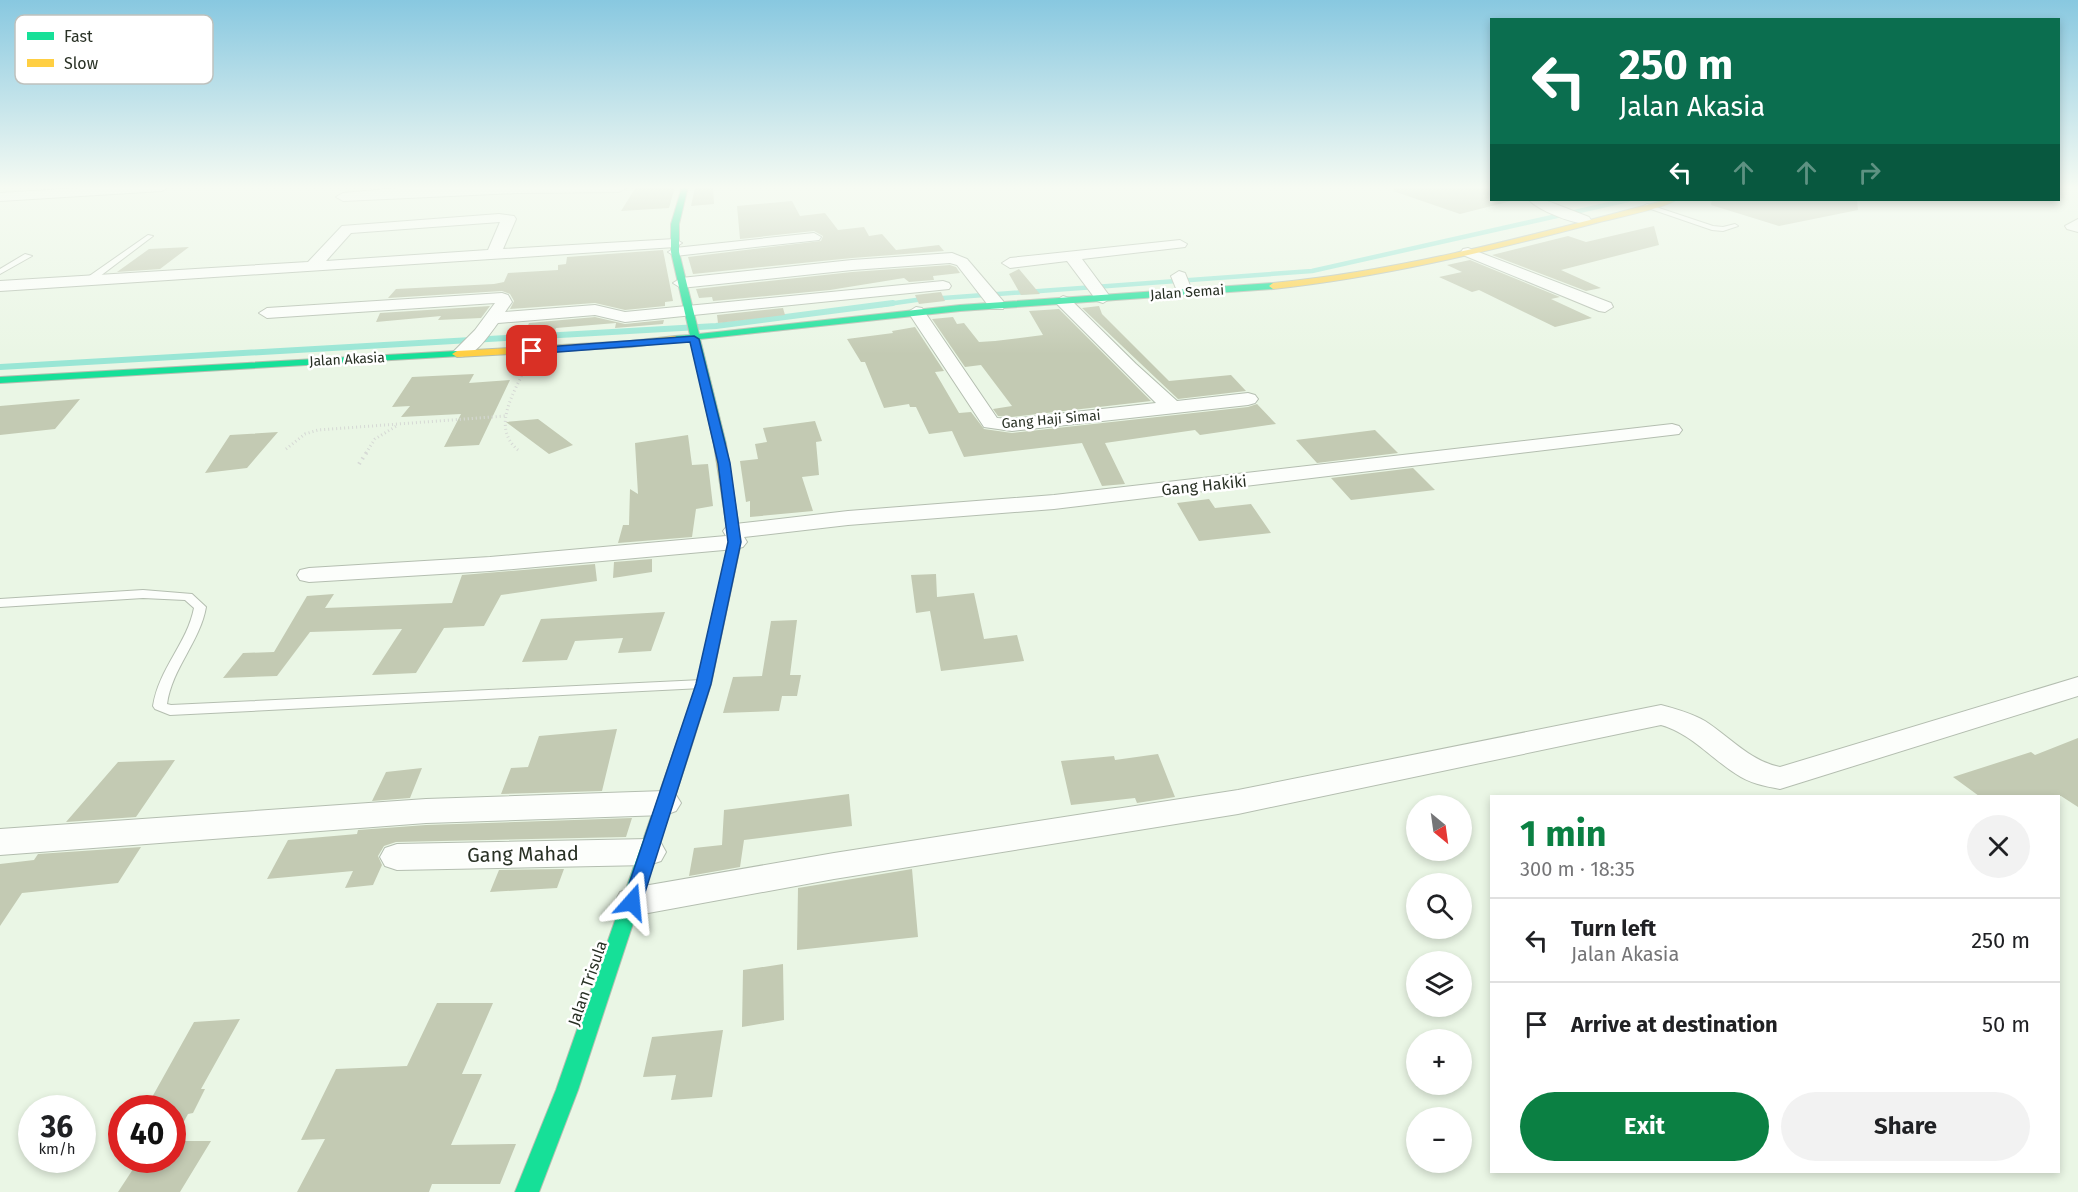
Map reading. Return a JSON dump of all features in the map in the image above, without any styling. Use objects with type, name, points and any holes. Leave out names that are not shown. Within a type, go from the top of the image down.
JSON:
[{"type":"street","points":[[312,267],[333,243]]},
{"type":"street","points":[[493,255],[499,243]]},
{"type":"street","name":"Jalan Trisula","points":[[528,1192],[567,1090],[704,684],[735,536],[724,463],[681,283],[675,243]]},
{"type":"street","points":[[0,286],[493,255],[675,248],[743,243]]},
{"type":"street","name":"Jalan Semai","points":[[692,328],[916,312],[991,298],[1063,301],[1097,289],[1342,280],[1503,243]]},
{"type":"street","points":[[1010,263],[1180,244]]},
{"type":"street","points":[[1468,252],[1605,307]]},
{"type":"street","points":[[1072,257],[1097,289]]},
{"type":"street","points":[[681,283],[852,265],[952,258],[962,262],[991,298]]},
{"type":"street","points":[[492,318],[595,310],[692,328],[943,285]]},
{"type":"street","points":[[267,314],[502,298],[504,302],[477,338],[461,353]]},
{"type":"street","points":[[1063,301],[1129,368],[1172,407]]},
{"type":"street","name":"Gang Haji Simai","points":[[916,312],[991,423],[1012,425],[1248,399]]},
{"type":"street","name":"Jalan Akasia","points":[[0,380],[461,353],[532,351],[692,328]]},
{"type":"street","name":"Gang Hakiki","points":[[309,575],[490,564],[735,536],[848,518],[1054,502],[1672,430]]},
{"type":"street","points":[[632,902],[834,866],[1238,802],[1661,716],[1672,717],[1688,725],[1764,777],[1780,778],[2078,686]]},
{"type":"street","points":[[0,842],[426,811],[665,803]]},
{"type":"street","name":"Gang Mahad","points":[[397,857],[649,852]]},
{"type":"lane","points":[[88,281],[141,243]]},
{"type":"lane","points":[[0,272],[28,256]]},
{"type":"lane","points":[[0,603],[143,594],[188,597],[200,607],[199,623],[161,689],[160,706],[170,710],[704,684]]},
{"type":"path","points":[[518,450],[511,447],[504,435],[506,416],[532,351]]},
{"type":"path","points":[[286,448],[304,434],[318,430],[506,416]]},
{"type":"path","points":[[358,464],[375,439],[401,423]]},
{"type":"building","points":[[807,243],[890,243],[896,250],[939,245],[944,251],[693,274],[688,257]]},
{"type":"building","points":[[1541,243],[1658,243],[1659,245],[1561,270],[1601,288],[1586,291],[1492,255]]},
{"type":"building","points":[[189,247],[160,269],[117,272],[149,249]]},
{"type":"building","points":[[663,250],[673,301],[665,302],[665,306],[625,310],[595,303],[510,309],[514,301],[510,294],[502,291],[388,298],[396,289],[494,284],[504,282],[508,273],[558,270],[558,265],[566,264],[567,257]]},
{"type":"building","points":[[1470,260],[1560,297],[1551,299],[1592,318],[1555,327],[1479,290],[1472,292],[1439,277],[1462,272],[1447,265]]},
{"type":"building","points":[[950,265],[956,267],[960,273],[933,276],[934,280],[909,282],[904,278],[830,290],[713,301],[712,297],[699,298],[696,289],[852,272]]},
{"type":"building","points":[[1019,269],[1040,294],[1021,295],[1009,274]]},
{"type":"building","points":[[941,292],[945,301],[919,304],[915,295]]},
{"type":"building","points":[[490,306],[481,318],[438,320],[441,316],[376,322],[380,313]]},
{"type":"building","points":[[1099,306],[1102,314],[1169,381],[1231,375],[1246,391],[1178,399],[1082,308]]},
{"type":"building","points":[[783,308],[785,315],[718,323],[717,315]]},
{"type":"building","points":[[1059,309],[1151,401],[1012,417],[998,416],[993,409],[1012,406],[981,365],[965,367],[932,319],[953,317],[957,324],[964,323],[979,342],[995,341],[1043,335],[1029,311]]},
{"type":"building","points":[[595,317],[625,324],[664,320],[663,324],[615,328],[616,323],[556,328],[554,333],[524,335],[529,323]]},
{"type":"building","points":[[915,327],[944,371],[935,372],[959,413],[971,412],[984,429],[1012,433],[1248,407],[1257,404],[1276,424],[1200,435],[1195,430],[1105,443],[1125,484],[1102,486],[1082,443],[964,457],[952,431],[929,434],[916,407],[910,407],[909,404],[884,408],[865,362],[861,362],[847,339],[893,333],[892,331]]},
{"type":"building","points":[[474,374],[469,383],[510,380],[479,445],[444,447],[461,414],[401,417],[410,406],[392,407],[412,377]]},
{"type":"building","points":[[80,399],[55,429],[0,435],[0,406]]},
{"type":"building","points":[[538,419],[573,445],[549,454],[506,422]]},
{"type":"building","points":[[815,421],[822,441],[816,442],[819,475],[802,477],[813,511],[750,517],[750,501],[746,502],[740,461],[758,459],[755,444],[767,442],[763,428]]},
{"type":"building","points":[[1375,430],[1398,453],[1317,463],[1296,440]]},
{"type":"building","points":[[278,432],[247,468],[205,473],[230,435]]},
{"type":"building","points":[[688,435],[692,465],[708,464],[713,506],[696,509],[692,537],[618,543],[623,525],[629,525],[630,489],[638,494],[635,443]]},
{"type":"building","points":[[1413,468],[1435,490],[1351,500],[1331,478]]},
{"type":"building","points":[[1209,499],[1215,508],[1251,504],[1271,533],[1199,541],[1177,503]]},
{"type":"building","points":[[652,559],[652,572],[613,578],[614,562]]},
{"type":"building","points":[[595,564],[597,581],[501,595],[484,626],[444,628],[416,673],[372,675],[402,629],[310,632],[277,676],[223,678],[243,653],[274,652],[307,596],[334,594],[325,608],[452,603],[462,575]]},
{"type":"building","points":[[936,574],[937,597],[974,593],[984,639],[1017,635],[1024,661],[941,671],[930,611],[916,613],[911,575]]},
{"type":"building","points":[[665,612],[651,651],[618,653],[623,638],[575,641],[567,660],[522,662],[541,619]]},
{"type":"building","points":[[797,620],[790,675],[801,675],[797,696],[782,696],[779,711],[723,713],[733,677],[762,676],[771,621]]},
{"type":"building","points":[[617,729],[602,791],[501,794],[511,768],[528,767],[539,736]]},
{"type":"building","points":[[2078,738],[2078,807],[2060,795],[1978,795],[1953,777],[2031,752],[2035,755]]},
{"type":"building","points":[[1158,754],[1175,797],[1137,803],[1135,798],[1071,805],[1061,761],[1114,756],[1115,760]]},
{"type":"building","points":[[175,760],[136,817],[66,822],[118,762]]},
{"type":"building","points":[[422,768],[410,798],[372,801],[386,772]]},
{"type":"building","points":[[849,794],[852,826],[744,840],[740,867],[689,876],[694,848],[722,845],[724,810]]},
{"type":"building","points":[[632,818],[626,837],[396,842],[384,846],[378,856],[382,865],[373,885],[345,888],[353,871],[267,879],[288,840],[357,834],[358,830],[426,825]]},
{"type":"building","points":[[141,847],[118,883],[22,893],[0,926],[0,864],[34,860],[38,854]]},
{"type":"building","points":[[564,869],[557,888],[490,892],[499,870]]},
{"type":"building","points":[[912,869],[918,937],[797,950],[798,888]]},
{"type":"building","points":[[783,964],[784,1020],[742,1027],[743,970]]},
{"type":"building","points":[[437,1003],[493,1003],[462,1074],[482,1074],[451,1145],[516,1144],[500,1184],[432,1184],[429,1192],[297,1192],[325,1139],[301,1140],[336,1069],[407,1066]]},
{"type":"building","points":[[240,1019],[201,1089],[205,1089],[193,1113],[188,1114],[186,1118],[186,1095],[153,1095],[194,1022]]},
{"type":"building","points":[[723,1030],[712,1097],[671,1100],[676,1075],[643,1077],[652,1037]]},
{"type":"building","points":[[186,1141],[211,1141],[180,1192],[118,1192],[130,1173],[186,1173]]},
{"type":"waterway","points":[[881,305],[916,300],[1312,271],[1438,243]]},
{"type":"waterway","points":[[0,367],[716,326],[893,303]]},
{"type":"traffic: fast","points":[[675,243],[675,252],[720,444]]},
{"type":"traffic: fast","points":[[675,339],[960,308],[1273,286]]},
{"type":"traffic: fast","points":[[0,380],[457,354]]},
{"type":"traffic: fast","points":[[527,1192],[567,1090],[681,754]]},
{"type":"traffic: slow","points":[[1273,286],[1374,273],[1513,243]]},
{"type":"traffic: slow","points":[[457,354],[631,344],[675,339]]},
{"type":"traffic: slow","points":[[681,754],[704,684],[735,542],[720,444]]},
{"type":"route","points":[[532,351],[694,339],[724,463],[735,542],[704,684],[632,902]]}]
